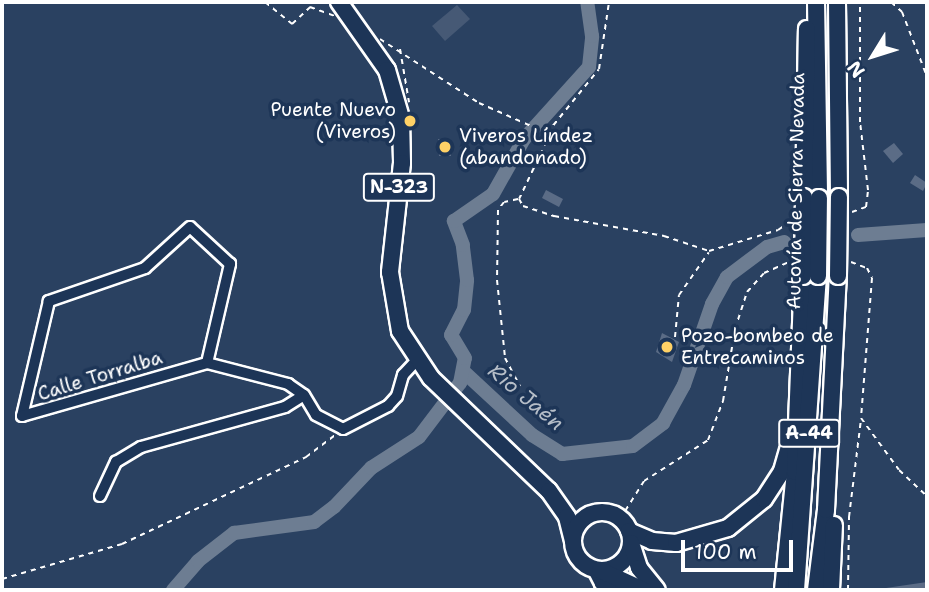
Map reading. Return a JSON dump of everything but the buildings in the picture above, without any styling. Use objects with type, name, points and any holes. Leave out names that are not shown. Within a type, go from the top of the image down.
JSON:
[{"type":"highway","points":[[783,590],[798,395],[811,276],[812,197],[807,2]]},
{"type":"highway","name":"Autovía de Sierra Nevada","points":[[812,197],[816,2]]},
{"type":"highway","name":"A-44","points":[[816,590],[834,379],[838,276],[840,205],[837,2]]},
{"type":"highway","name":"N-323","points":[[343,7],[387,70],[401,118],[402,163],[390,286],[400,331],[431,378],[534,476]]},
{"type":"highway","name":"Autovía de Sierra Nevada","points":[[796,590],[811,276]]},
{"type":"highway","points":[[831,590],[837,427],[834,379]]},
{"type":"highway","points":[[534,476],[570,504],[596,513],[626,531],[652,541],[685,542],[718,533],[746,517],[782,471],[798,395]]},
{"type":"highway","points":[[534,476],[562,507],[580,559],[596,569],[645,590]]},
{"type":"highway","points":[[573,541],[578,526],[596,513]]},
{"type":"highway","points":[[596,569],[623,561],[626,531]]},
{"type":"highway","points":[[626,531],[645,590]]},
{"type":"street","name":"Calle Torralba","points":[[190,228],[230,264],[207,363],[22,416],[49,301],[145,268],[190,228]]},
{"type":"street","points":[[207,363],[288,384],[303,395],[316,415],[343,429],[388,406],[397,396],[402,375],[417,360]]},
{"type":"street","points":[[100,496],[116,462],[141,447],[285,407],[303,395]]},
{"type":"street","points":[[596,569],[600,584],[623,590]]},
{"type":"path","points":[[265,2],[292,24],[310,7],[334,18],[343,7]]},
{"type":"path","points":[[519,199],[551,132],[599,69],[610,2]]},
{"type":"path","points":[[840,205],[866,207],[867,199],[860,122],[860,2]]},
{"type":"path","points":[[891,2],[902,12],[926,74],[927,91]]},
{"type":"path","points":[[358,26],[400,49],[453,89],[525,125],[551,132]]},
{"type":"path","points":[[400,49],[409,106],[401,118]]},
{"type":"path","points":[[519,199],[523,206],[554,216],[664,236],[709,251],[778,230],[794,218]]},
{"type":"path","points":[[519,199],[504,202],[498,210],[497,281],[505,358],[520,386]]},
{"type":"path","points":[[675,337],[679,295],[709,251]]},
{"type":"path","points":[[626,531],[644,481],[708,440],[723,401],[735,329],[747,292],[764,273],[795,260]]},
{"type":"path","points":[[848,590],[849,517],[873,278],[867,268],[851,261]]},
{"type":"path","points":[[861,418],[899,470],[927,496]]},
{"type":"path","points":[[2,579],[122,544],[306,457],[343,429]]},
{"type":"shaded area","points":[[457,5],[470,19],[445,41],[432,26]]},
{"type":"waterway","points":[[173,590],[198,561],[234,533],[314,522],[334,507],[371,468],[419,437],[460,383],[465,358],[451,335],[464,310],[467,280],[463,245],[454,221],[493,194],[524,139],[589,67],[592,36],[587,2]]},
{"type":"waterway","name":"Rio Jaén","points":[[858,235],[927,230]]},
{"type":"waterway","name":"Rio Jaén","points":[[463,371],[532,435],[562,454],[633,446],[663,423],[684,385],[712,304],[727,277],[767,247],[784,242]]},
{"type":"place","name":"Puente Nuevo (Viveros)","points":[[410,121]]},
{"type":"place","name":"Viveros Líndez (abandonado)","points":[[445,147]]},
{"type":"place","name":"Pozo-bombeo de Entrecaminos","points":[[667,347]]}]
